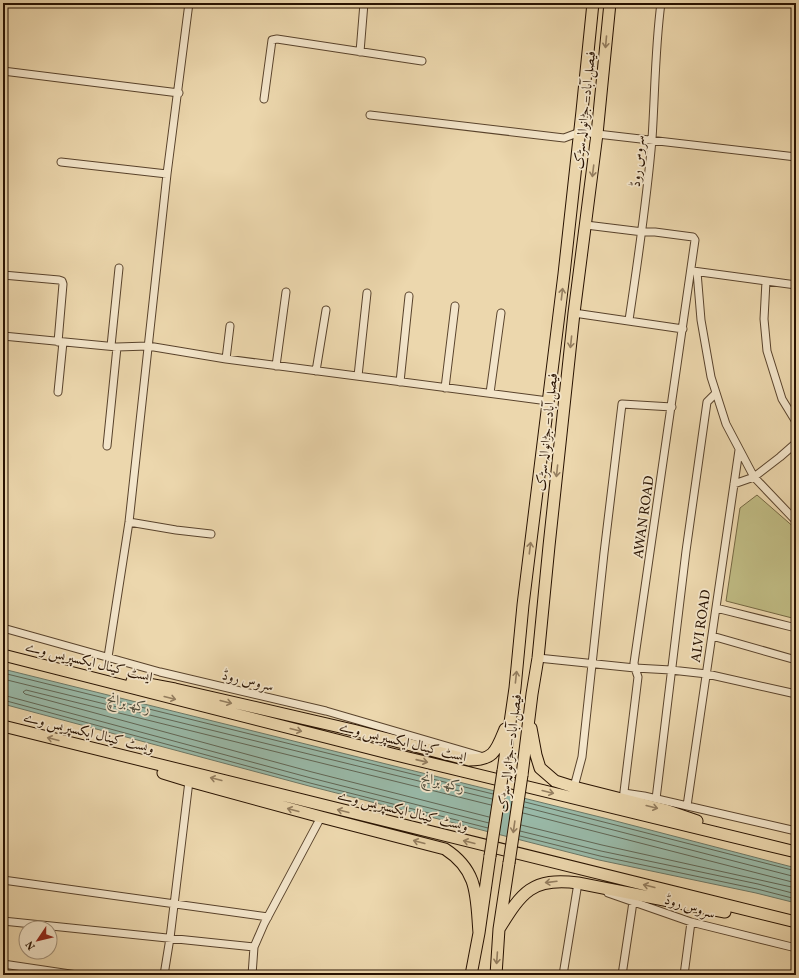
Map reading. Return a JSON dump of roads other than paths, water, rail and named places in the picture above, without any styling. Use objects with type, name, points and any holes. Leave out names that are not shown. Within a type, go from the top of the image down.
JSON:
[{"type":"main road","name":"فیصل آباد– جڑانوالہ سڑک","points":[[479,933],[511,713],[580,132],[593,3]]},
{"type":"main road","name":"فیصل آباد– جڑانوالہ سڑک","points":[[496,975],[499,929],[538,658],[574,313],[598,134],[610,3]]},
{"type":"main road","points":[[6,656],[175,689],[354,730],[469,760],[480,760],[487,758],[498,746],[511,713]]},
{"type":"main road","name":"ایسٹ کینال ایکسپریس وے","points":[[6,656],[392,754],[796,852]]},
{"type":"main road","points":[[529,718],[540,768],[555,781],[574,787],[682,808],[688,819],[796,848]]},
{"type":"main road","name":"ویسٹ کینال ایکسپریس وے","points":[[3,726],[796,924]]},
{"type":"main road","points":[[91,748],[189,781],[445,849],[456,856],[465,866],[472,879],[476,894],[479,933],[471,975]]},
{"type":"main road","points":[[499,929],[514,904],[523,894],[535,886],[548,882],[563,881],[796,924]]},
{"type":"street","points":[[108,657],[129,522],[148,346],[189,3]]},
{"type":"street","points":[[360,52],[364,3]]},
{"type":"street","name":"سروس روڈ","points":[[629,320],[643,232],[652,139],[661,3]]},
{"type":"street","points":[[264,99],[272,40],[277,39],[422,61]]},
{"type":"street","points":[[3,71],[179,93]]},
{"type":"street","points":[[370,115],[564,138],[580,132],[652,139],[796,157]]},
{"type":"street","points":[[61,162],[168,174]]},
{"type":"street","points":[[586,225],[643,232]]},
{"type":"street","name":"AWAN ROAD","points":[[624,797],[638,677],[635,668],[682,329],[694,271],[695,238],[655,232],[643,232]]},
{"type":"street","points":[[107,446],[119,268]]},
{"type":"street","points":[[796,285],[694,271],[711,377],[726,424],[754,477],[796,522]]},
{"type":"street","points":[[3,275],[62,281],[58,392]]},
{"type":"street","points":[[766,281],[764,319],[767,351],[782,399],[796,422]]},
{"type":"street","points":[[276,366],[286,292]]},
{"type":"street","points":[[358,376],[367,293]]},
{"type":"street","points":[[400,382],[409,296]]},
{"type":"street","points":[[446,388],[456,306]]},
{"type":"street","points":[[316,371],[326,310]]},
{"type":"street","points":[[490,393],[501,313]]},
{"type":"street","points":[[574,313],[682,329]]},
{"type":"street","points":[[226,359],[230,326]]},
{"type":"street","points":[[3,336],[114,346],[148,346],[276,366],[548,401]]},
{"type":"street","points":[[656,799],[686,551],[708,402],[716,394]]},
{"type":"street","points":[[574,787],[582,757],[622,404],[672,407]]},
{"type":"street","points":[[734,484],[754,477],[796,443]]},
{"type":"street","name":"ALVI ROAD","points":[[682,808],[707,674],[739,450]]},
{"type":"street","points":[[129,522],[211,534]]},
{"type":"street","points":[[716,608],[796,628]]},
{"type":"street","name":"سروس روڈ","points":[[3,628],[160,672],[326,711],[487,758]]},
{"type":"street","points":[[712,636],[796,660]]},
{"type":"street","points":[[538,658],[707,674],[796,694]]},
{"type":"street","points":[[164,975],[170,938],[189,781]]},
{"type":"street","points":[[624,797],[656,799],[682,808],[796,831]]},
{"type":"street","points":[[252,975],[254,947],[268,916],[321,817]]},
{"type":"street","points":[[3,880],[268,916]]},
{"type":"street","points":[[564,975],[578,883]]},
{"type":"street","name":"سروس روڈ","points":[[578,883],[691,922],[796,948]]},
{"type":"street","points":[[622,975],[633,902]]},
{"type":"street","points":[[3,921],[254,947]]},
{"type":"street","points":[[684,975],[691,922]]},
{"type":"street","points":[[3,964],[77,975]]},
{"type":"water","name":"رکھ برانچ","points":[[3,669],[608,819],[796,868],[796,903],[756,893],[599,860],[309,786],[3,704]]}]
